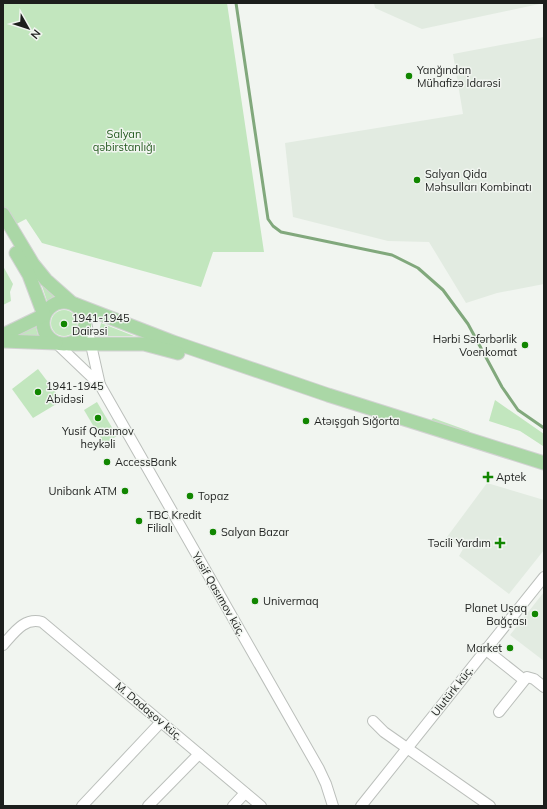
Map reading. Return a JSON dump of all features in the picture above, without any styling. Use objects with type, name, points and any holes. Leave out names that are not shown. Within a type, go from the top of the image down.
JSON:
[{"type":"main road","points":[[3,214],[33,264],[46,280],[82,312],[85,318],[84,331],[75,341],[63,343],[50,339],[43,328],[44,315],[29,275],[3,230]]},
{"type":"main road","points":[[3,335],[44,315],[59,302],[72,304],[173,342],[328,395],[544,463]]},
{"type":"main road","points":[[3,341],[133,343],[166,348],[400,427],[544,472]]},
{"type":"street","points":[[85,318],[100,385]]},
{"type":"street","points":[[63,343],[100,385]]},
{"type":"street","name":"Yusif Qasımov küç.","points":[[100,385],[319,769],[326,784],[333,806]]},
{"type":"street","name":"Ulutürk küç.","points":[[360,806],[544,577]]},
{"type":"street","name":"M. Dadaşov küç.","points":[[3,645],[23,624],[35,620],[53,630],[261,806]]},
{"type":"street","points":[[485,649],[524,680]]},
{"type":"street","points":[[499,712],[524,680],[530,677],[544,687]]},
{"type":"street","points":[[373,721],[384,732],[490,806]]},
{"type":"street","points":[[82,806],[162,722]]},
{"type":"street","points":[[148,806],[199,754]]},
{"type":"street","points":[[233,806],[245,792]]},
{"type":"shaded area","points":[[374,3],[544,3],[422,29],[375,8]]},
{"type":"shaded area","name":"Salyan Qida Məhsulları Kombinatı","points":[[544,37],[544,284],[497,293],[466,303],[429,242],[388,241],[293,217],[285,143],[463,114],[453,54]]},
{"type":"shaded area","name":"Təcili Yardım","points":[[487,483],[544,500],[544,550],[509,594],[459,556],[463,549],[447,537]]},
{"type":"shaded area","name":"Planet Uşaq Bağçası","points":[[544,592],[544,661],[510,635]]},
{"type":"green space","name":"Salyan qəbirstanlığı","points":[[3,3],[227,3],[264,252],[213,252],[201,287],[42,243],[26,219],[3,231]]},
{"type":"green space","points":[[3,266],[13,284],[10,292],[11,301],[3,305]]},
{"type":"green space","points":[[41,283],[54,296],[47,301]]},
{"type":"green space","points":[[64,310],[73,314],[77,323],[73,332],[64,336],[55,332],[51,323],[55,314]]},
{"type":"green space","points":[[101,323],[134,336],[98,336]]},
{"type":"green space","points":[[35,325],[38,335],[9,337]]},
{"type":"green space","points":[[38,369],[60,398],[58,403],[33,418],[12,389]]},
{"type":"green space","points":[[495,400],[544,434],[543,446],[520,431],[489,421]]},
{"type":"green space","points":[[97,402],[117,436],[104,444],[84,410]]},
{"type":"green space","points":[[433,418],[469,431],[471,438],[429,423]]},
{"type":"waterway","points":[[236,3],[268,219],[273,226],[281,232],[392,255],[418,268],[443,290],[468,324],[502,387],[518,410],[544,428]]},
{"type":"place","name":"Yanğından Mühafizə İdarəsi","points":[[409,76]]},
{"type":"place","name":"Salyan Qida Məhsulları Kombinatı","points":[[417,180]]},
{"type":"place","name":"1941-1945 Dairəsi","points":[[64,324]]},
{"type":"place","name":"Hərbi Səfərbərlik Voenkomat","points":[[525,345]]},
{"type":"place","name":"1941-1945 Abidəsi","points":[[38,392]]},
{"type":"place","name":"Yusif Qasımov heykəli","points":[[98,418]]},
{"type":"place","name":"Atəışgah Sığorta","points":[[306,421]]},
{"type":"place","name":"AccessBank","points":[[107,462]]},
{"type":"place","name":"Aptek","points":[[488,477]]},
{"type":"place","name":"Unibank ATM","points":[[125,491]]},
{"type":"place","name":"Topaz","points":[[190,496]]},
{"type":"place","name":"TBC Kredit Filialı","points":[[139,521]]},
{"type":"place","name":"Salyan Bazar","points":[[213,532]]},
{"type":"place","name":"Təcili Yardım","points":[[500,543]]},
{"type":"place","name":"Univermaq","points":[[255,601]]},
{"type":"place","name":"Planet Uşaq Bağçası","points":[[535,614]]},
{"type":"place","name":"Market","points":[[510,648]]}]
